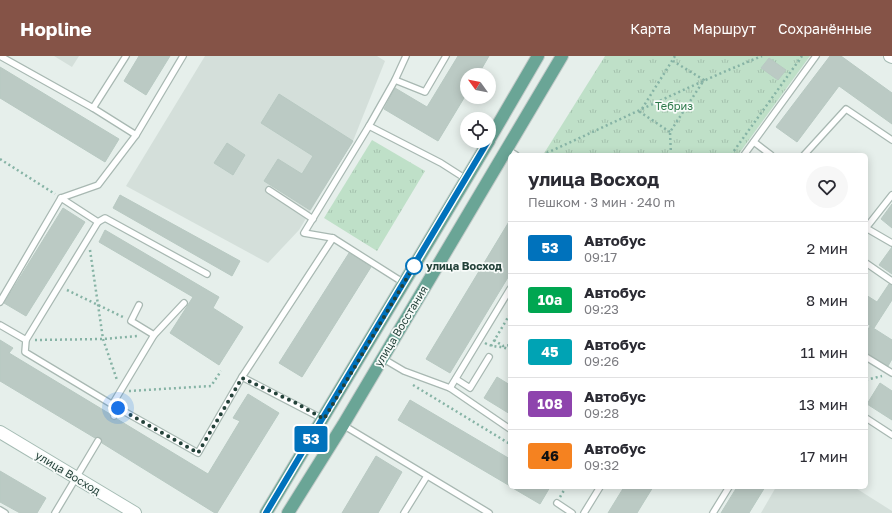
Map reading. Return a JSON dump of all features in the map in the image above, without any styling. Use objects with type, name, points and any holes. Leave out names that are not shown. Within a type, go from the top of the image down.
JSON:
[{"type":"main road","name":"улица Восстания","points":[[496,129],[538,56]]},
{"type":"main road","name":"улица Восстания","points":[[511,152],[562,56]]},
{"type":"main road","name":"улица Восстания","points":[[266,513],[324,419],[485,148]]},
{"type":"main road","name":"улица Восстания","points":[[288,513],[382,358],[508,157]]},
{"type":"street","name":"улица Восход","points":[[0,432],[135,513]]},
{"type":"lane","points":[[0,56],[93,108],[136,136]]},
{"type":"lane","points":[[93,108],[126,56]]},
{"type":"lane","points":[[0,302],[61,198],[98,185],[136,136],[183,56]]},
{"type":"lane","points":[[404,283],[333,238],[304,233],[369,126],[395,80],[406,56]]},
{"type":"lane","points":[[395,80],[424,92],[446,56]]},
{"type":"lane","points":[[746,153],[816,56]]},
{"type":"lane","points":[[806,153],[846,108],[892,140]]},
{"type":"lane","points":[[369,126],[441,162],[466,179]]},
{"type":"lane","points":[[754,142],[768,153]]},
{"type":"lane","points":[[270,190],[313,219]]},
{"type":"lane","points":[[61,198],[98,222]]},
{"type":"lane","points":[[868,226],[891,199]]},
{"type":"lane","points":[[207,274],[105,218],[98,222],[26,340],[25,352],[115,407],[198,453],[242,378],[333,238]]},
{"type":"lane","points":[[868,229],[892,243]]},
{"type":"lane","points":[[868,264],[892,282]]},
{"type":"lane","points":[[450,388],[508,292]]},
{"type":"lane","points":[[114,416],[115,407],[120,392],[154,334],[184,303]]},
{"type":"lane","points":[[139,305],[131,321],[154,334]]},
{"type":"lane","points":[[0,325],[26,340]]},
{"type":"lane","points":[[456,379],[470,388],[489,357]]},
{"type":"lane","points":[[382,358],[404,371],[450,388],[508,428]]},
{"type":"lane","points":[[868,358],[892,373]]},
{"type":"lane","points":[[242,378],[294,402],[324,419]]},
{"type":"lane","points":[[868,419],[892,434]]},
{"type":"lane","points":[[342,424],[489,513]]},
{"type":"lane","points":[[55,513],[98,441]]},
{"type":"lane","points":[[404,513],[427,476]]},
{"type":"lane","points":[[584,513],[599,489]]},
{"type":"lane","points":[[713,513],[727,489]]},
{"type":"lane","points":[[557,503],[572,513]]},
{"type":"lane","points":[[0,510],[5,513]]},
{"type":"path","points":[[640,112],[675,56]]},
{"type":"path","points":[[547,153],[640,112],[704,80],[762,56]]},
{"type":"path","points":[[732,153],[802,56]]},
{"type":"path","points":[[673,61],[704,80]]},
{"type":"path","points":[[671,153],[670,132],[704,80]]},
{"type":"path","points":[[640,112],[670,132]]},
{"type":"path","points":[[0,159],[61,198]]},
{"type":"path","points":[[88,238],[103,339],[120,392],[211,386],[221,371]]},
{"type":"path","points":[[59,286],[131,321]]},
{"type":"path","points":[[490,346],[508,317]]},
{"type":"path","points":[[26,340],[103,339],[154,334]]},
{"type":"path","points":[[494,340],[503,346],[508,345]]},
{"type":"path","points":[[407,381],[508,443]]},
{"type":"shaded area","points":[[54,56],[79,56],[72,67]]},
{"type":"shaded area","points":[[205,56],[377,56],[385,61],[353,141],[299,230],[268,263],[126,186]]},
{"type":"shaded area","points":[[775,489],[857,489],[892,511],[892,513],[761,513]]},
{"type":"green space","name":"Тебриз","points":[[605,56],[810,56],[739,153],[544,153]]},
{"type":"green space","points":[[372,140],[425,171],[377,251],[324,218]]},
{"type":"building","points":[[139,56],[170,56],[146,95],[124,81]]},
{"type":"building","points":[[458,56],[489,56],[482,68],[460,68],[460,104],[438,141],[384,109],[395,88],[427,107]]},
{"type":"building","points":[[830,56],[841,56],[892,93],[892,124],[839,86],[797,142],[776,127]]},
{"type":"building","points":[[769,58],[786,70],[778,80],[761,68]]},
{"type":"building","points":[[0,67],[119,139],[105,162],[0,98]]},
{"type":"building","points":[[279,94],[353,141],[310,210],[264,181],[278,159],[302,174],[313,156],[261,123]]},
{"type":"building","points":[[227,143],[245,155],[233,175],[214,163]]},
{"type":"building","points":[[120,195],[240,261],[232,276],[113,208]]},
{"type":"building","points":[[892,204],[892,228],[881,219]]},
{"type":"building","points":[[63,208],[85,222],[26,316],[4,303]]},
{"type":"building","points":[[508,223],[508,277],[450,373],[426,359]]},
{"type":"building","points":[[105,230],[219,297],[213,308],[243,327],[219,365],[170,333],[193,297],[99,242]]},
{"type":"building","points":[[892,247],[892,274],[879,265]]},
{"type":"building","points":[[349,253],[371,267],[302,377],[279,363]]},
{"type":"building","points":[[889,284],[892,285],[892,300],[874,328],[868,324],[868,296],[877,302]]},
{"type":"building","points":[[870,326],[892,340],[892,359],[888,366],[868,354],[868,330]]},
{"type":"building","points":[[0,340],[13,348],[9,353],[110,414],[112,420],[117,419],[208,474],[240,421],[233,418],[248,394],[279,413],[217,513],[215,513],[102,443],[100,438],[95,438],[0,381]]},
{"type":"building","points":[[497,377],[508,384],[508,413],[484,398]]},
{"type":"building","points":[[880,383],[892,391],[892,420],[868,405]]},
{"type":"building","points":[[410,400],[508,458],[508,485],[398,420]]},
{"type":"building","points":[[376,456],[402,472],[378,513],[342,513]]},
{"type":"building","points":[[0,471],[46,498],[37,513],[20,513],[0,502]]},
{"type":"building","points":[[514,489],[549,489],[540,504]]},
{"type":"building","points":[[623,489],[652,489],[637,513],[608,513]]},
{"type":"building","points":[[736,489],[764,489],[749,513],[721,513]]},
{"type":"bus line","name":"53","points":[[266,513],[324,419],[484,148]]},
{"type":"place","name":"улица Восход","points":[[414,266]]},
{"type":"route","points":[[118,408],[198,453],[242,378],[294,402],[324,419],[414,266]]}]
